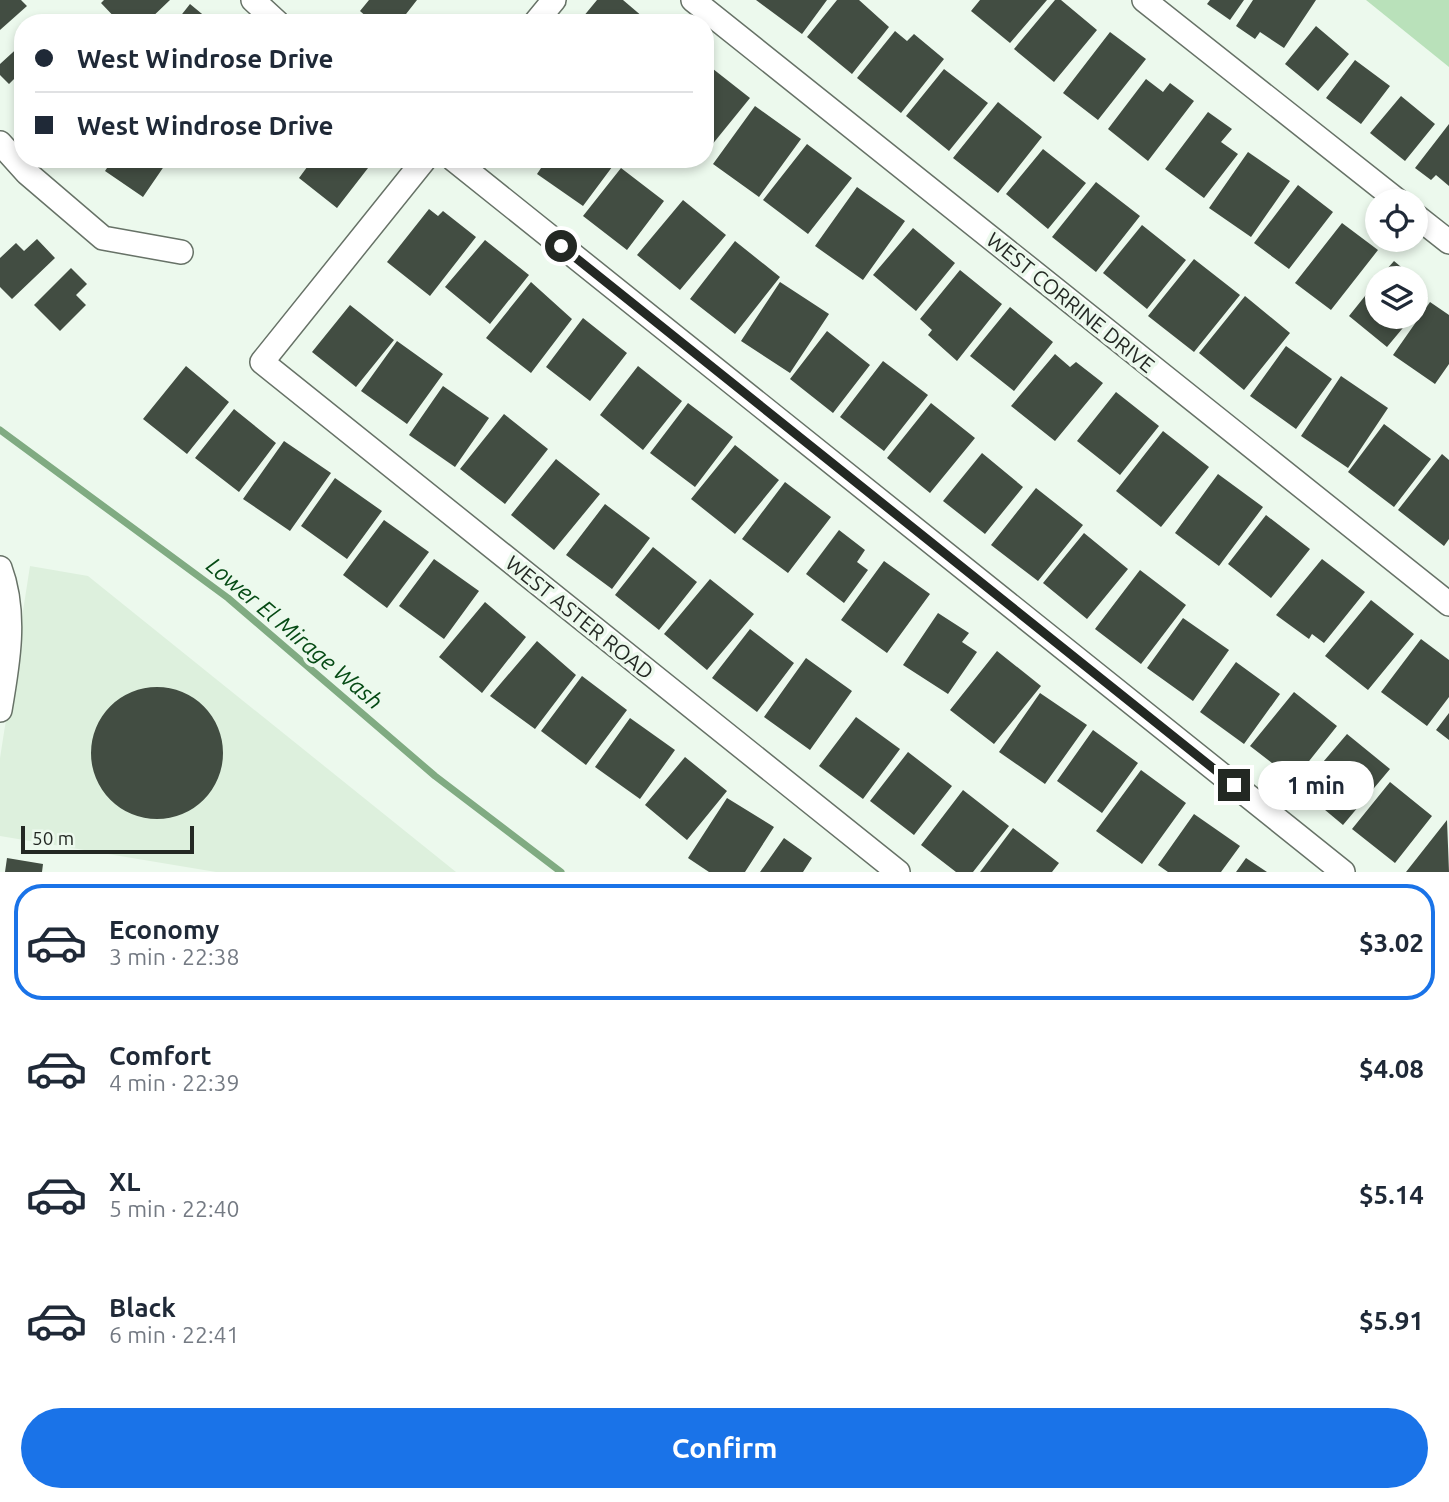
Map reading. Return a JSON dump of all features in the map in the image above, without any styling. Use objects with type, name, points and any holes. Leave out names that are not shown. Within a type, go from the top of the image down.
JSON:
[{"type":"street","points":[[253,0],[268,14]]},
{"type":"street","points":[[542,14],[554,0]]},
{"type":"street","name":"WEST CORRINE DRIVE","points":[[694,0],[712,14]]},
{"type":"street","points":[[1144,0],[1383,189]]},
{"type":"street","name":"WEST CORRINE DRIVE","points":[[714,16],[1449,604]]},
{"type":"street","points":[[0,143],[14,159]]},
{"type":"street","points":[[22,168],[103,238],[181,252]]},
{"type":"street","name":"WEST ASTER ROAD","points":[[418,168],[262,362],[898,872]]},
{"type":"street","points":[[464,168],[1343,872]]},
{"type":"street","points":[[1428,225],[1449,242]]},
{"type":"street","points":[[0,710],[9,648],[9,613],[2,572]]},
{"type":"shaded area","points":[[30,566],[88,576],[456,872],[216,872],[0,836],[0,758]]},
{"type":"green space","points":[[1366,0],[1449,0],[1449,67]]},
{"type":"building","points":[[0,0],[21,0],[27,6],[14,14],[14,18],[0,30]]},
{"type":"building","points":[[104,0],[170,0],[155,14],[111,14],[101,3]]},
{"type":"building","points":[[369,0],[417,0],[406,14],[363,14],[360,11]]},
{"type":"building","points":[[597,0],[623,0],[639,14],[585,14]]},
{"type":"building","points":[[756,0],[827,0],[802,34]]},
{"type":"building","points":[[837,0],[859,0],[889,27],[852,74],[807,37]]},
{"type":"building","points":[[980,0],[1047,0],[1010,43],[971,11]]},
{"type":"building","points":[[1055,0],[1061,0],[1097,30],[1054,82],[1014,49]]},
{"type":"building","points":[[1210,0],[1244,0],[1230,20],[1207,4]]},
{"type":"building","points":[[1253,0],[1316,0],[1284,48],[1260,32],[1255,39],[1236,26]]},
{"type":"building","points":[[190,4],[202,14],[182,14]]},
{"type":"building","points":[[1316,26],[1349,54],[1318,91],[1285,64]]},
{"type":"building","points":[[895,31],[907,41],[914,34],[944,59],[901,113],[857,78]]},
{"type":"building","points":[[1110,32],[1146,59],[1098,120],[1063,93]]},
{"type":"building","points":[[14,51],[14,79],[9,84],[0,75],[0,64]]},
{"type":"building","points":[[1355,60],[1390,86],[1361,124],[1326,98]]},
{"type":"building","points":[[944,69],[988,103],[949,151],[906,116]]},
{"type":"building","points":[[714,70],[750,98],[714,142]]},
{"type":"building","points":[[1146,79],[1163,92],[1170,83],[1194,101],[1148,161],[1108,129]]},
{"type":"building","points":[[1401,96],[1435,124],[1405,161],[1370,133]]},
{"type":"building","points":[[998,102],[1042,137],[998,193],[953,158]]},
{"type":"building","points":[[755,106],[801,139],[759,197],[714,163]]},
{"type":"building","points":[[1208,112],[1232,129],[1221,142],[1238,154],[1204,198],[1165,169]]},
{"type":"building","points":[[1449,124],[1449,186],[1436,175],[1431,180],[1415,168]]},
{"type":"building","points":[[807,144],[852,178],[808,234],[763,200]]},
{"type":"building","points":[[1043,149],[1086,183],[1048,229],[1006,194]]},
{"type":"building","points":[[1248,152],[1290,181],[1251,237],[1209,208]]},
{"type":"building","points":[[107,168],[163,168],[143,197],[105,171]]},
{"type":"building","points":[[306,168],[368,168],[337,208],[299,178]]},
{"type":"building","points":[[541,168],[611,168],[583,206],[537,174]]},
{"type":"building","points":[[621,168],[664,201],[627,250],[583,216]]},
{"type":"building","points":[[1096,182],[1140,216],[1096,272],[1052,237]]},
{"type":"building","points":[[1298,185],[1333,212],[1289,269],[1254,243]]},
{"type":"building","points":[[857,187],[905,221],[863,280],[815,246]]},
{"type":"building","points":[[683,200],[726,235],[680,290],[637,255]]},
{"type":"building","points":[[429,209],[438,216],[443,211],[476,237],[430,296],[387,262]]},
{"type":"building","points":[[1342,223],[1365,240],[1365,252],[1376,252],[1331,310],[1295,283]]},
{"type":"building","points":[[1142,225],[1186,260],[1147,309],[1103,273]]},
{"type":"building","points":[[913,228],[955,263],[916,311],[873,275]]},
{"type":"building","points":[[37,239],[55,258],[12,299],[0,287],[0,258],[16,243],[24,251]]},
{"type":"building","points":[[485,240],[529,275],[490,324],[445,287]]},
{"type":"building","points":[[735,241],[780,277],[735,334],[690,299]]},
{"type":"building","points":[[1194,259],[1240,295],[1194,352],[1148,316]]},
{"type":"building","points":[[71,268],[87,284],[76,295],[86,305],[60,331],[34,305]]},
{"type":"building","points":[[960,270],[1002,304],[957,361],[928,335],[932,330],[920,319]]},
{"type":"building","points":[[531,282],[572,319],[531,373],[486,338]]},
{"type":"building","points":[[780,282],[829,314],[790,373],[741,341]]},
{"type":"building","points":[[1245,296],[1290,333],[1244,390],[1199,353]]},
{"type":"building","points":[[1365,296],[1365,329],[1402,329],[1387,347],[1349,316]]},
{"type":"building","points":[[1430,302],[1449,315],[1449,364],[1435,384],[1393,355],[1411,329],[1428,329]]},
{"type":"building","points":[[350,305],[394,340],[356,387],[312,352]]},
{"type":"building","points":[[1010,307],[1053,342],[1014,391],[970,356]]},
{"type":"building","points":[[583,318],[627,353],[590,401],[546,367]]},
{"type":"building","points":[[827,331],[870,365],[833,413],[790,379]]},
{"type":"building","points":[[397,341],[443,374],[407,424],[361,391]]},
{"type":"building","points":[[1286,346],[1332,379],[1296,429],[1250,396]]},
{"type":"building","points":[[1055,354],[1070,367],[1076,362],[1103,383],[1055,441],[1011,406]]},
{"type":"building","points":[[883,361],[928,395],[884,451],[840,417]]},
{"type":"building","points":[[186,366],[229,402],[187,454],[143,419]]},
{"type":"building","points":[[638,366],[682,401],[643,450],[600,415]]},
{"type":"building","points":[[1341,376],[1388,408],[1348,468],[1301,436]]},
{"type":"building","points":[[443,386],[489,418],[455,467],[409,435]]},
{"type":"building","points":[[1116,392],[1159,426],[1120,475],[1077,441]]},
{"type":"building","points":[[688,403],[733,437],[695,487],[650,453]]},
{"type":"building","points":[[931,403],[975,438],[930,493],[887,458]]},
{"type":"building","points":[[234,409],[276,443],[239,492],[195,458]]},
{"type":"building","points":[[504,414],[548,449],[505,504],[460,469]]},
{"type":"building","points":[[1384,424],[1431,459],[1394,507],[1348,472]]},
{"type":"building","points":[[1163,431],[1209,467],[1161,527],[1116,491]]},
{"type":"building","points":[[284,441],[331,473],[290,531],[243,499]]},
{"type":"building","points":[[735,445],[779,480],[735,534],[691,499]]},
{"type":"building","points":[[982,453],[1023,487],[985,534],[943,501]]},
{"type":"building","points":[[1442,454],[1449,460],[1449,539],[1444,546],[1398,510]]},
{"type":"building","points":[[556,459],[600,494],[554,550],[511,515]]},
{"type":"building","points":[[1218,474],[1263,507],[1219,566],[1175,533]]},
{"type":"building","points":[[335,478],[382,511],[347,559],[301,526]]},
{"type":"building","points":[[785,482],[831,517],[788,573],[742,539]]},
{"type":"building","points":[[1036,488],[1083,525],[1038,581],[991,545]]},
{"type":"building","points":[[605,504],[650,538],[612,589],[566,555]]},
{"type":"building","points":[[1266,515],[1310,549],[1271,598],[1228,564]]},
{"type":"building","points":[[384,520],[429,552],[387,608],[343,575]]},
{"type":"building","points":[[839,530],[865,550],[857,562],[868,570],[844,603],[806,574]]},
{"type":"building","points":[[1084,533],[1128,569],[1087,619],[1043,583]]},
{"type":"building","points":[[653,547],[697,582],[659,630],[615,595]]},
{"type":"building","points":[[434,559],[479,591],[444,639],[399,606]]},
{"type":"building","points":[[1322,559],[1365,592],[1324,643],[1312,634],[1309,639],[1276,615]]},
{"type":"building","points":[[884,561],[930,594],[887,653],[841,620]]},
{"type":"building","points":[[1140,570],[1186,605],[1141,664],[1095,629]]},
{"type":"building","points":[[710,579],[754,614],[707,670],[664,634]]},
{"type":"building","points":[[1371,600],[1414,634],[1368,690],[1325,656]]},
{"type":"building","points":[[485,602],[526,637],[482,693],[439,657]]},
{"type":"building","points":[[938,613],[969,633],[962,642],[977,652],[948,694],[903,665]]},
{"type":"building","points":[[1183,618],[1229,650],[1193,701],[1147,668]]},
{"type":"building","points":[[750,629],[794,663],[757,712],[712,678]]},
{"type":"building","points":[[1421,639],[1449,660],[1449,697],[1427,726],[1381,692]]},
{"type":"building","points":[[537,641],[576,675],[535,729],[490,696]]},
{"type":"building","points":[[997,651],[1041,686],[994,744],[950,710]]},
{"type":"building","points":[[806,658],[852,691],[810,750],[764,717]]},
{"type":"building","points":[[1236,662],[1280,694],[1244,744],[1200,712]]},
{"type":"building","points":[[582,676],[627,710],[586,765],[541,731]]},
{"type":"building","points":[[157,687],[182,692],[204,706],[218,728],[223,753],[218,778],[204,800],[182,814],[157,819],[132,814],[110,800],[96,778],[91,753],[96,728],[110,706],[132,692]]},
{"type":"building","points":[[1294,692],[1337,726],[1294,780],[1250,746]]},
{"type":"building","points":[[1040,693],[1087,725],[1045,784],[999,752]]},
{"type":"building","points":[[1449,713],[1449,740],[1436,730]]},
{"type":"building","points":[[856,717],[900,749],[863,799],[819,766]]},
{"type":"building","points":[[630,718],[675,750],[640,799],[595,767]]},
{"type":"building","points":[[1093,730],[1138,763],[1102,813],[1057,781]]},
{"type":"building","points":[[1347,734],[1390,769],[1343,825],[1300,789]]},
{"type":"building","points":[[908,752],[952,786],[914,835],[870,801]]},
{"type":"building","points":[[685,757],[727,791],[687,840],[645,805]]},
{"type":"building","points":[[1141,770],[1186,803],[1142,864],[1096,831]]},
{"type":"building","points":[[1390,782],[1432,816],[1395,863],[1352,829]]},
{"type":"building","points":[[963,790],[1009,826],[973,872],[956,872],[921,845]]},
{"type":"building","points":[[727,798],[774,827],[745,872],[709,872],[688,858]]},
{"type":"building","points":[[1194,814],[1240,846],[1221,872],[1168,872],[1158,865]]},
{"type":"building","points":[[1447,820],[1449,872],[1406,872]]},
{"type":"building","points":[[1013,828],[1059,863],[1052,872],[980,872]]},
{"type":"building","points":[[784,838],[812,858],[803,872],[760,872]]},
{"type":"building","points":[[7,858],[43,864],[42,872],[5,872]]},
{"type":"building","points":[[1246,858],[1267,872],[1236,872]]},
{"type":"waterway","name":"Lower El Mirage Wash","points":[[0,430],[228,598],[435,776],[561,872]]},
{"type":"route","points":[[561,246],[1234,785]]}]
